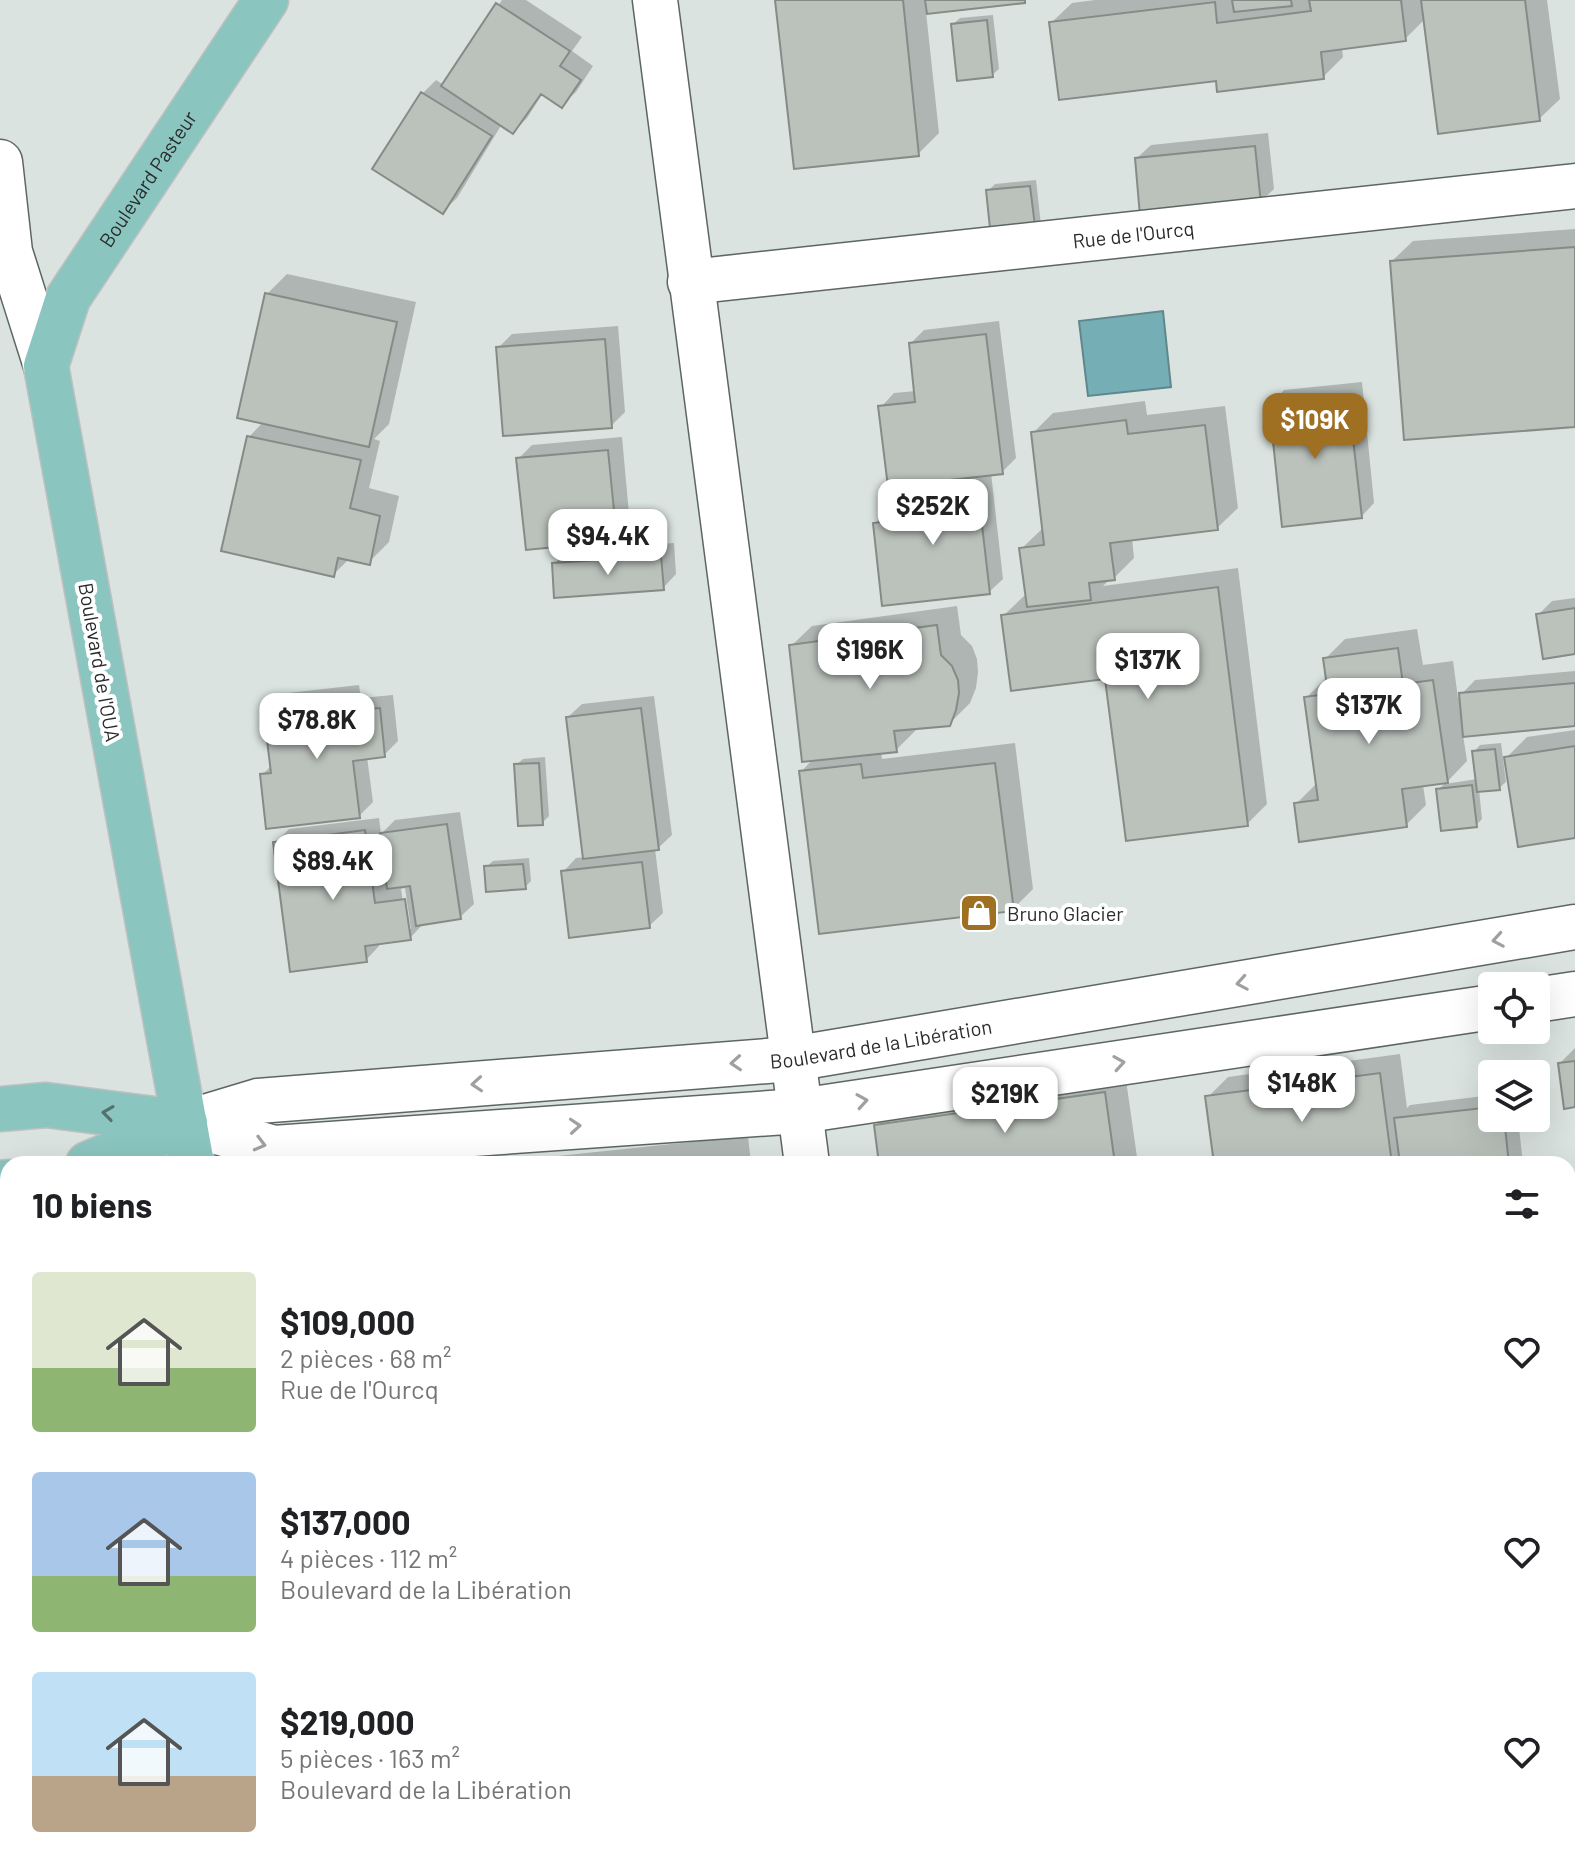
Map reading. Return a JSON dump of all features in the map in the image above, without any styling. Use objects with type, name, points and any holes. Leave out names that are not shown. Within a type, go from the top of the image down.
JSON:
[{"type":"main road","name":"Boulevard Pasteur","points":[[46,366],[68,298],[266,0]]},
{"type":"main road","name":"Boulevard de l'OUA","points":[[46,366],[188,1144]]},
{"type":"main road","name":"Boulevard de la Libération","points":[[0,1109],[46,1105],[188,1144]]},
{"type":"main road","name":"Boulevard de la Libération","points":[[128,1156],[188,1144]]},
{"type":"street","points":[[655,0],[806,1156]]},
{"type":"street","name":"Boulevard de l'OUA","points":[[0,162],[10,252],[46,366]]},
{"type":"street","name":"Rue de l'Ourcq","points":[[690,282],[1575,186]]},
{"type":"street","name":"Boulevard de la Libération","points":[[188,1144],[258,1101],[792,1059],[1575,927]]},
{"type":"street","points":[[1550,998],[1575,994]]},
{"type":"street","name":"Boulevard de la Libération","points":[[188,1144],[274,1148],[800,1111],[1478,1009]]},
{"type":"water","points":[[1163,311],[1171,387],[1088,396],[1079,321]]},
{"type":"building","points":[[775,0],[903,0],[919,156],[794,169]]},
{"type":"building","points":[[925,0],[1025,0],[1025,3],[927,14]]},
{"type":"building","points":[[1232,0],[1291,0],[1292,6],[1234,12]]},
{"type":"building","points":[[1309,0],[1401,0],[1406,41],[1321,52],[1324,79],[1217,92],[1216,81],[1059,100],[1049,22],[1215,2],[1217,23],[1311,11]]},
{"type":"building","points":[[1421,0],[1525,0],[1540,121],[1438,134]]},
{"type":"building","points":[[496,3],[570,51],[560,66],[581,80],[562,108],[541,94],[513,134],[441,86]]},
{"type":"building","points":[[987,20],[993,77],[957,81],[951,24]]},
{"type":"building","points":[[421,92],[492,136],[443,214],[372,169]]},
{"type":"building","points":[[1255,146],[1261,204],[1140,216],[1135,158]]},
{"type":"building","points":[[1030,186],[1036,234],[991,238],[986,190]]},
{"type":"building","points":[[1575,247],[1575,427],[1404,440],[1390,261]]},
{"type":"building","points":[[265,293],[397,322],[369,447],[237,418]]},
{"type":"building","points":[[986,334],[1003,474],[888,487],[878,406],[915,402],[909,343]]},
{"type":"building","points":[[605,339],[612,428],[503,436],[496,347]]},
{"type":"building","points":[[1348,395],[1362,518],[1282,527],[1269,403]]},
{"type":"building","points":[[1126,420],[1128,434],[1205,425],[1218,530],[1110,543],[1115,580],[1089,583],[1091,600],[1027,607],[1019,548],[1044,545],[1031,432]]},
{"type":"building","points":[[247,436],[361,460],[350,508],[380,516],[370,565],[338,558],[334,577],[221,551]]},
{"type":"building","points":[[608,450],[617,541],[526,550],[516,458]]},
{"type":"building","points":[[977,482],[990,594],[882,606],[873,523],[906,519],[903,489]]},
{"type":"building","points":[[661,556],[664,590],[554,598],[552,563]]},
{"type":"building","points":[[1218,587],[1248,826],[1126,841],[1105,679],[1011,691],[1001,615]]},
{"type":"building","points":[[1575,608],[1575,654],[1543,659],[1536,614]]},
{"type":"building","points":[[937,625],[941,655],[952,666],[958,680],[959,693],[950,726],[894,731],[897,752],[802,762],[789,645]]},
{"type":"building","points":[[1398,648],[1403,684],[1433,680],[1448,783],[1402,789],[1407,827],[1299,842],[1294,803],[1318,800],[1304,697],[1328,694],[1323,658]]},
{"type":"building","points":[[1575,683],[1575,726],[1463,737],[1459,693]]},
{"type":"building","points":[[346,698],[348,711],[380,708],[385,757],[353,761],[360,818],[266,829],[260,774],[271,773],[263,707]]},
{"type":"building","points":[[641,708],[659,850],[583,859],[566,717]]},
{"type":"building","points":[[1575,746],[1575,838],[1518,847],[1504,757]]},
{"type":"building","points":[[1495,749],[1500,790],[1477,792],[1472,751]]},
{"type":"building","points":[[539,763],[543,825],[518,826],[514,764]]},
{"type":"building","points":[[995,763],[1014,911],[819,934],[799,771],[861,764],[863,778]]},
{"type":"building","points":[[1472,785],[1477,827],[1441,831],[1436,789]]},
{"type":"building","points":[[447,824],[461,919],[416,926],[410,886],[387,889],[380,833]]},
{"type":"building","points":[[365,830],[375,903],[405,899],[411,940],[365,946],[367,962],[290,972],[273,842]]},
{"type":"building","points":[[642,862],[650,928],[569,938],[561,871]]},
{"type":"building","points":[[523,864],[526,889],[486,892],[484,866]]},
{"type":"building","points":[[1575,1061],[1575,1107],[1564,1109],[1558,1063]]},
{"type":"building","points":[[1380,1073],[1391,1156],[1213,1156],[1205,1096]]},
{"type":"building","points":[[1105,1092],[1114,1156],[878,1156],[874,1125]]},
{"type":"building","points":[[1478,1109],[1478,1132],[1506,1132],[1508,1156],[1399,1156],[1394,1118]]},
{"type":"place","name":"Bruno Glacier","points":[[979,913]]}]
